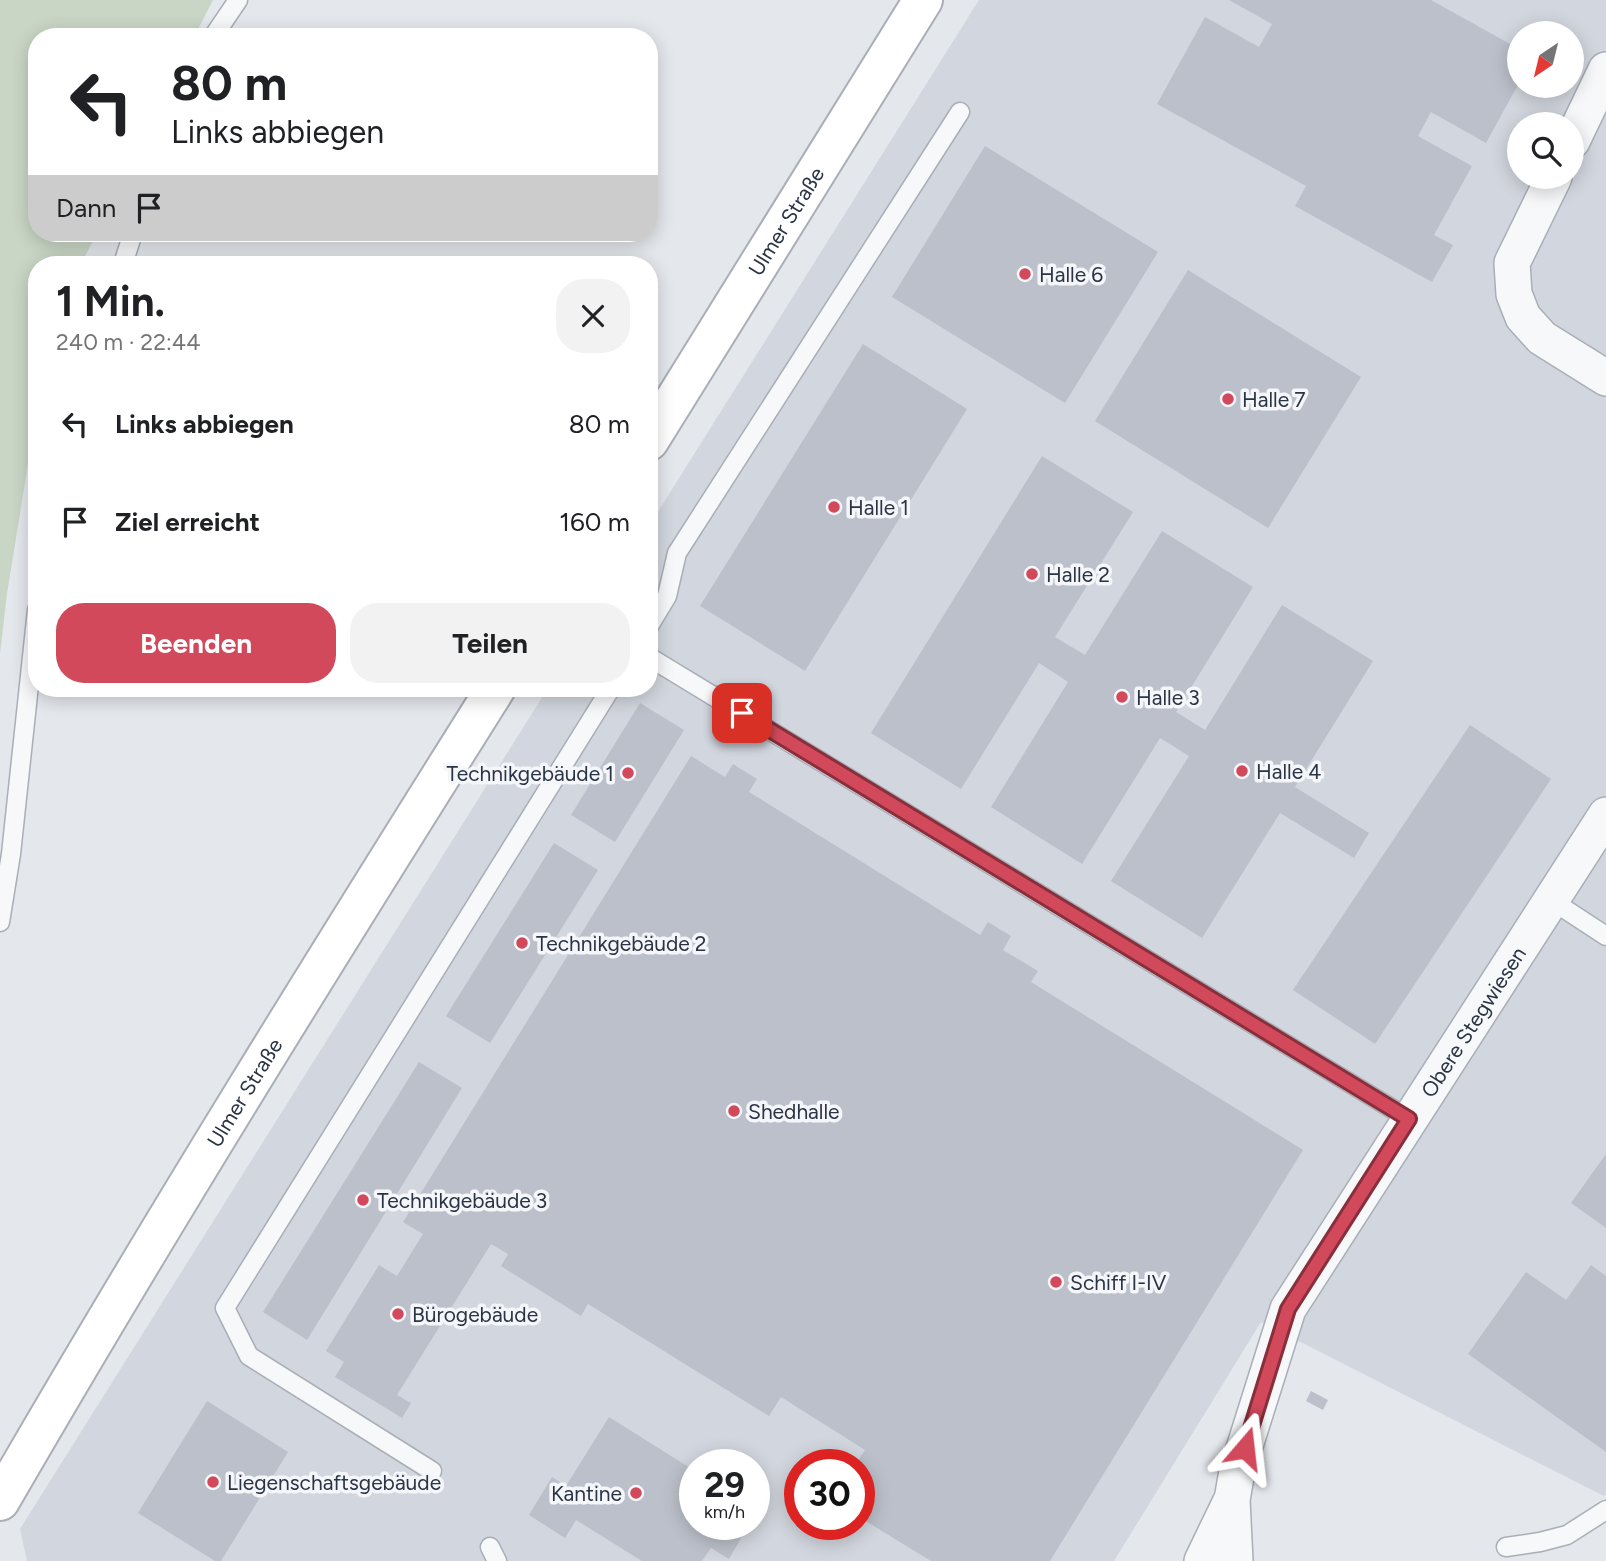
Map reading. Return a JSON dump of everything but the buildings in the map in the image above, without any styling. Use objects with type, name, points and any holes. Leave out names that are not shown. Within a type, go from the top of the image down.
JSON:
[{"type":"main road","name":"Ulmer Straße","points":[[658,427],[923,0]]},
{"type":"main road","name":"Ulmer Straße","points":[[0,1501],[78,1365],[300,1001],[490,697]]},
{"type":"street","points":[[1584,116],[1606,70]]},
{"type":"street","points":[[1548,189],[1513,263],[1514,294],[1522,317],[1542,338],[1606,378]]},
{"type":"street","name":"Obere Stegwiesen","points":[[1234,1561],[1232,1500],[1237,1471],[1288,1309],[1606,815]]},
{"type":"street","name":"Obere Stegwiesen","points":[[1202,1561],[1232,1500]]},
{"type":"lane","points":[[219,28],[238,0]]},
{"type":"lane","points":[[658,610],[667,596],[677,554],[960,112]]},
{"type":"lane","points":[[658,662],[1409,1119]]},
{"type":"lane","points":[[0,922],[11,855],[28,695]]},
{"type":"lane","points":[[432,1471],[249,1356],[225,1307],[605,697]]},
{"type":"lane","points":[[1551,900],[1606,936]]},
{"type":"lane","points":[[1506,1547],[1567,1535],[1606,1510]]},
{"type":"shaded area","points":[[979,0],[1606,0],[1604,1496],[1261,1322],[1114,1561],[27,1561],[20,1529],[542,697],[658,697],[658,512]]},
{"type":"green space","points":[[0,0],[213,0],[199,28],[28,28],[28,242],[92,242],[85,256],[28,256],[28,464],[0,653]]},
{"type":"place","name":"Halle 6","points":[[1025,274]]},
{"type":"place","name":"Halle 7","points":[[1228,399]]},
{"type":"place","name":"Halle 1","points":[[834,507]]},
{"type":"place","name":"Halle 2","points":[[1032,574]]},
{"type":"place","name":"Halle 3","points":[[1122,697]]},
{"type":"place","name":"Halle 4","points":[[1242,771]]},
{"type":"place","name":"Technikgebäude 1","points":[[628,773]]},
{"type":"place","name":"Technikgebäude 2","points":[[522,943]]},
{"type":"place","name":"Shedhalle","points":[[734,1111]]},
{"type":"place","name":"Technikgebäude 3","points":[[363,1200]]},
{"type":"place","name":"Schiff I-IV","points":[[1056,1282]]},
{"type":"place","name":"Bürogebäude","points":[[398,1314]]},
{"type":"place","name":"Liegenschaftsgebäude","points":[[213,1482]]},
{"type":"place","name":"Kantine","points":[[636,1493]]},
{"type":"route","points":[[742,713],[1409,1119],[1288,1309],[1245,1448]]}]
